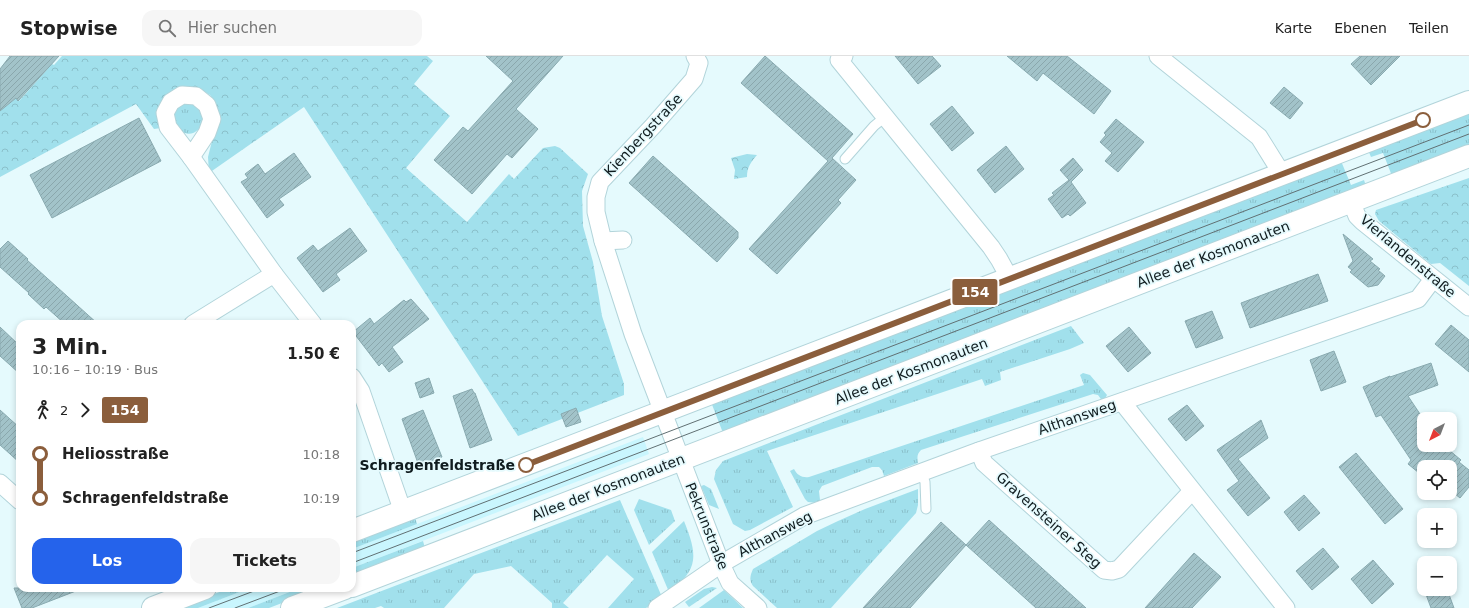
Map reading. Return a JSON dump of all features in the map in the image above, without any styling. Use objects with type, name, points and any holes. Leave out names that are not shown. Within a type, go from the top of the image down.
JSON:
[{"type":"main road","points":[[356,530],[1469,102]]},
{"type":"main road","name":"Allee der Kosmonauten","points":[[356,584],[1469,156]]},
{"type":"main road","points":[[153,608],[195,592]]},
{"type":"main road","points":[[292,608],[334,592]]},
{"type":"street","name":"Kienbergstraße","points":[[663,412],[633,334],[603,241],[596,212],[596,197],[600,182],[694,79],[699,63],[695,56]]},
{"type":"street","points":[[844,56],[839,60],[885,117],[925,172],[991,247],[1010,279]]},
{"type":"street","points":[[1158,56],[1259,137],[1282,174]]},
{"type":"street","points":[[191,157],[274,274],[310,320]]},
{"type":"street","name":"Vierlandenstraße","points":[[1351,201],[1362,221],[1469,307]]},
{"type":"street","points":[[603,241],[623,240]]},
{"type":"street","points":[[199,320],[274,274]]},
{"type":"street","name":"Althansweg","points":[[721,564],[804,516],[979,451],[1418,299],[1433,279]]},
{"type":"street","points":[[356,383],[361,391],[403,512]]},
{"type":"street","points":[[1122,402],[1286,608]]},
{"type":"street","name":"Pekrunstraße","points":[[663,412],[721,564],[730,583],[758,608]]},
{"type":"street","name":"Gravensteiner Steg","points":[[979,451],[984,463],[1104,570],[1119,570],[1192,491]]},
{"type":"street","points":[[0,483],[16,497]]},
{"type":"street","points":[[657,608],[721,564]]},
{"type":"lane","points":[[845,159],[874,126],[885,117]]},
{"type":"lane","points":[[921,472],[925,482],[926,509]]},
{"type":"shaded area","points":[[643,437],[649,454],[356,566],[356,547]]},
{"type":"shaded area","points":[[240,592],[290,592],[248,608],[198,608]]},
{"type":"green space","points":[[62,56],[427,56],[433,61],[414,84],[450,116],[406,168],[467,222],[509,174],[514,179],[543,148],[555,146],[560,148],[588,174],[582,191],[583,226],[593,262],[602,316],[624,384],[624,395],[518,436],[304,107],[209,173],[208,157],[212,141],[216,104],[210,95],[191,87],[161,128],[154,129],[136,104],[0,177],[0,109],[4,108],[16,98],[19,101],[52,64],[54,65]]},
{"type":"green space","points":[[185,101],[201,106],[205,121],[198,130],[191,134],[187,134],[174,126],[173,111]]},
{"type":"green space","points":[[1469,111],[1469,145],[1392,176],[1383,153],[1371,157],[1368,150]]},
{"type":"green space","points":[[747,154],[757,155],[750,165],[747,177],[734,179],[735,170],[731,158]]},
{"type":"green space","points":[[1341,161],[1351,185],[1364,180],[1366,186],[723,433],[711,402]]},
{"type":"green space","points":[[1469,178],[1469,286],[1440,263],[1431,264],[1379,221],[1375,214],[1376,210]]},
{"type":"green space","points":[[1071,326],[1084,343],[1000,372],[1001,380],[985,386],[982,379],[767,451],[793,507],[750,530],[745,531],[733,524],[714,479],[716,470],[723,461]]},
{"type":"green space","points":[[1083,373],[1090,375],[1107,395],[1103,402],[1098,395],[1093,394],[921,450],[917,459],[918,463],[884,476],[879,467],[872,467],[822,486],[819,491],[820,500],[817,503],[808,502],[805,499],[790,471],[794,469],[800,476],[809,477],[1084,385],[1080,375]]},
{"type":"green space","points":[[704,485],[711,489],[719,509],[709,505],[701,486]]},
{"type":"green space","points":[[918,489],[918,505],[916,513],[831,608],[777,608],[753,586],[750,578],[753,569],[817,531],[865,509]]},
{"type":"green space","points":[[639,499],[671,510],[675,521],[649,545],[634,510]]},
{"type":"green space","points":[[620,500],[662,597],[646,608],[608,608],[634,579],[607,555],[563,603],[569,608],[552,608],[552,603],[511,566],[474,574],[444,608],[384,608],[381,606],[375,608],[337,608]]},
{"type":"green space","points":[[415,517],[417,524],[356,547],[356,539]]},
{"type":"green space","points":[[684,521],[692,543],[693,560],[691,568],[686,576],[669,592],[652,552]]},
{"type":"green space","points":[[423,541],[425,548],[356,574],[356,566]]},
{"type":"green space","points":[[712,587],[717,588],[689,607],[685,602],[704,589]]},
{"type":"green space","points":[[724,590],[743,608],[699,608]]},
{"type":"green space","points":[[219,592],[240,592],[198,608],[177,608]]},
{"type":"green space","points":[[290,592],[311,592],[269,608],[248,608]]},
{"type":"building","points":[[10,56],[59,56],[18,101],[16,98],[0,111],[0,69]]},
{"type":"building","points":[[486,56],[563,56],[516,109],[538,129],[512,158],[507,154],[472,194],[434,160],[463,127],[468,131],[513,81]]},
{"type":"building","points":[[765,56],[853,134],[832,158],[856,180],[838,200],[841,203],[777,274],[749,249],[828,161],[741,83]]},
{"type":"building","points":[[895,56],[932,56],[941,66],[918,84]]},
{"type":"building","points":[[1007,56],[1067,56],[1111,91],[1094,114],[1043,73],[1037,81]]},
{"type":"building","points":[[1360,56],[1400,56],[1371,85],[1351,64]]},
{"type":"building","points":[[1284,87],[1303,103],[1290,119],[1270,103]]},
{"type":"building","points":[[952,106],[974,133],[952,151],[930,124]]},
{"type":"building","points":[[139,118],[161,161],[52,218],[30,175]]},
{"type":"building","points":[[1116,119],[1144,142],[1118,172],[1105,161],[1112,153],[1100,142],[1106,135],[1104,133]]},
{"type":"building","points":[[1006,146],[1024,169],[995,193],[977,170]]},
{"type":"building","points":[[294,153],[311,177],[279,199],[284,205],[267,218],[241,182],[248,178],[245,174],[258,164],[265,174]]},
{"type":"building","points":[[653,156],[738,232],[738,238],[717,262],[629,183]]},
{"type":"building","points":[[1073,158],[1083,170],[1071,182],[1086,203],[1070,216],[1068,214],[1062,218],[1048,199],[1054,195],[1052,193],[1069,180],[1060,170]]},
{"type":"building","points":[[350,228],[367,251],[336,274],[340,280],[323,292],[297,258],[313,245],[318,251]]},
{"type":"building","points":[[1343,234],[1373,259],[1370,261],[1380,269],[1378,270],[1385,276],[1378,285],[1368,287],[1350,272],[1352,270],[1348,267],[1353,261]]},
{"type":"building","points":[[8,241],[94,320],[61,320],[46,307],[44,309],[28,294],[29,293],[0,267],[0,249]]},
{"type":"building","points":[[1318,274],[1328,301],[1250,328],[1241,303]]},
{"type":"building","points":[[411,299],[429,319],[392,347],[403,362],[389,372],[382,363],[379,366],[356,336],[356,330],[370,318],[374,324],[404,300],[406,302]]},
{"type":"building","points":[[1212,311],[1223,338],[1196,348],[1185,321]]},
{"type":"building","points":[[1451,325],[1469,340],[1469,372],[1435,344]]},
{"type":"building","points":[[0,327],[16,342],[16,370],[0,356]]},
{"type":"building","points":[[1129,327],[1151,353],[1128,372],[1106,346]]},
{"type":"building","points":[[1334,351],[1346,382],[1321,391],[1310,360]]},
{"type":"building","points":[[1431,363],[1438,385],[1408,396],[1419,412],[1417,412],[1417,452],[1451,452],[1461,460],[1459,462],[1469,470],[1469,487],[1460,498],[1457,496],[1457,460],[1417,460],[1417,471],[1408,464],[1411,460],[1381,415],[1376,417],[1363,387]]},
{"type":"building","points":[[429,378],[434,393],[420,398],[415,383]]},
{"type":"building","points":[[472,389],[475,393],[492,440],[470,448],[453,396]]},
{"type":"building","points":[[1187,405],[1204,426],[1186,441],[1168,419]]},
{"type":"building","points":[[576,408],[581,422],[566,427],[561,414]]},
{"type":"building","points":[[0,410],[16,424],[16,459],[0,445]]},
{"type":"building","points":[[423,410],[442,457],[419,466],[402,419]]},
{"type":"building","points":[[1261,420],[1268,438],[1238,459],[1270,498],[1248,516],[1227,490],[1239,481],[1217,450]]},
{"type":"building","points":[[1356,453],[1403,509],[1385,524],[1339,467]]},
{"type":"building","points":[[1304,495],[1320,513],[1299,531],[1284,512]]},
{"type":"building","points":[[989,520],[1086,608],[1036,608],[966,545]]},
{"type":"building","points":[[941,522],[966,545],[910,608],[863,608]]},
{"type":"building","points":[[1323,548],[1339,567],[1312,590],[1296,571]]},
{"type":"building","points":[[1194,553],[1221,577],[1192,608],[1145,608]]},
{"type":"building","points":[[1373,560],[1394,584],[1372,604],[1351,579]]},
{"type":"building","points":[[14,588],[16,588],[16,592],[73,592],[32,608],[22,608]]},
{"type":"building","points":[[1427,596],[1450,596],[1454,608],[1431,608]]},
{"type":"tram line","points":[[356,551],[1469,125]]},
{"type":"tram line","points":[[356,561],[1469,134]]},
{"type":"tram line","points":[[209,608],[251,592]]},
{"type":"tram line","points":[[235,608],[277,592]]},
{"type":"bus line","name":"154","points":[[526,465],[616,429],[1423,120]]},
{"type":"place","name":"Schragenfeldstraße","points":[[526,465]]}]
